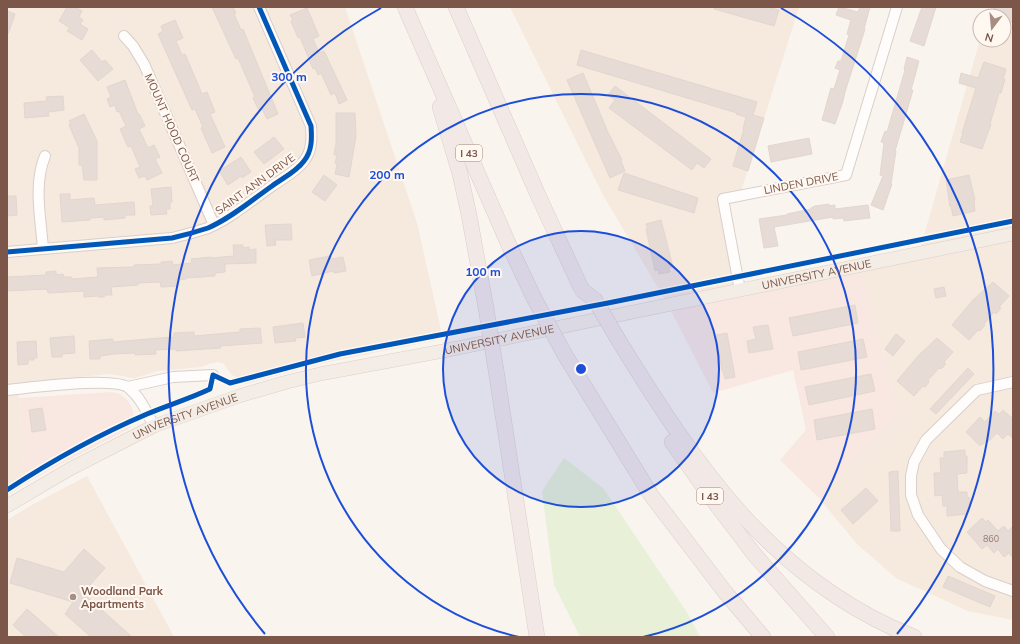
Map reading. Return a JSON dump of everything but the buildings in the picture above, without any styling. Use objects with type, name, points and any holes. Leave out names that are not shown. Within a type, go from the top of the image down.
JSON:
[{"type":"highway","name":"I 43","points":[[405,7],[508,243],[534,298],[565,355],[651,495],[725,592],[763,637]]},
{"type":"highway","name":"I 43","points":[[456,7],[541,202],[582,290],[615,342],[648,406],[710,496],[754,554],[827,637]]},
{"type":"highway","points":[[435,74],[439,104],[460,174],[469,215],[486,308],[537,637]]},
{"type":"highway","points":[[615,342],[714,482],[754,529],[787,560],[834,594],[873,618],[914,637]]},
{"type":"main road","name":"UNIVERSITY AVENUE","points":[[7,506],[70,469],[154,426],[239,396],[320,374],[458,348],[1013,234]]},
{"type":"street","name":"SAINT ANN DRIVE","points":[[7,252],[172,238],[192,234],[214,225],[231,215],[297,168],[307,155],[311,146],[312,135],[309,121],[259,7]]},
{"type":"street","name":"LINDEN DRIVE","points":[[740,290],[723,199],[846,174],[896,7]]},
{"type":"street","name":"MOUNT HOOD COURT","points":[[124,36],[133,46],[144,64],[214,225]]},
{"type":"street","points":[[43,249],[38,188],[40,171],[45,156]]},
{"type":"street","points":[[7,390],[94,383],[111,383],[128,387],[173,378],[213,375]]},
{"type":"street","points":[[1013,382],[977,390],[926,440],[914,462],[911,476],[911,495],[918,515],[941,549],[960,567],[985,581],[1013,591]]},
{"type":"street","points":[[128,387],[141,402],[154,426]]},
{"type":"shaded area","points":[[7,7],[345,7],[417,223],[443,339],[319,364],[246,384],[231,374],[223,363],[218,362],[201,367],[158,371],[134,378],[109,374],[18,383],[25,484],[7,496]]},
{"type":"shaded area","points":[[510,7],[799,7],[740,195],[723,199],[740,290],[668,305],[602,193]]},
{"type":"shaded area","points":[[1012,32],[1013,620],[968,611],[896,578],[857,544],[819,498],[900,417],[860,266],[919,253],[978,48],[1012,48]]},
{"type":"shaded area","points":[[860,266],[900,417],[819,498],[780,460],[806,430],[793,370],[713,393],[668,305]]},
{"type":"shaded area","points":[[112,392],[120,394],[128,401],[132,408],[134,417],[130,427],[127,430],[25,484],[19,398]]},
{"type":"shaded area","points":[[87,476],[174,637],[7,637],[7,520]]},
{"type":"green space","points":[[564,458],[603,488],[688,614],[700,637],[580,637],[554,585],[542,491]]},
{"type":"cycle path","points":[[7,252],[172,238],[195,232],[208,228],[225,219],[289,175],[301,165],[309,153],[311,126],[259,7]]},
{"type":"cycle path","points":[[7,490],[40,469],[111,430],[210,389],[213,375],[230,383],[340,354],[608,303],[1013,221]]},
{"type":"place","name":"Woodland Park Apartments","points":[[73,597]]}]
